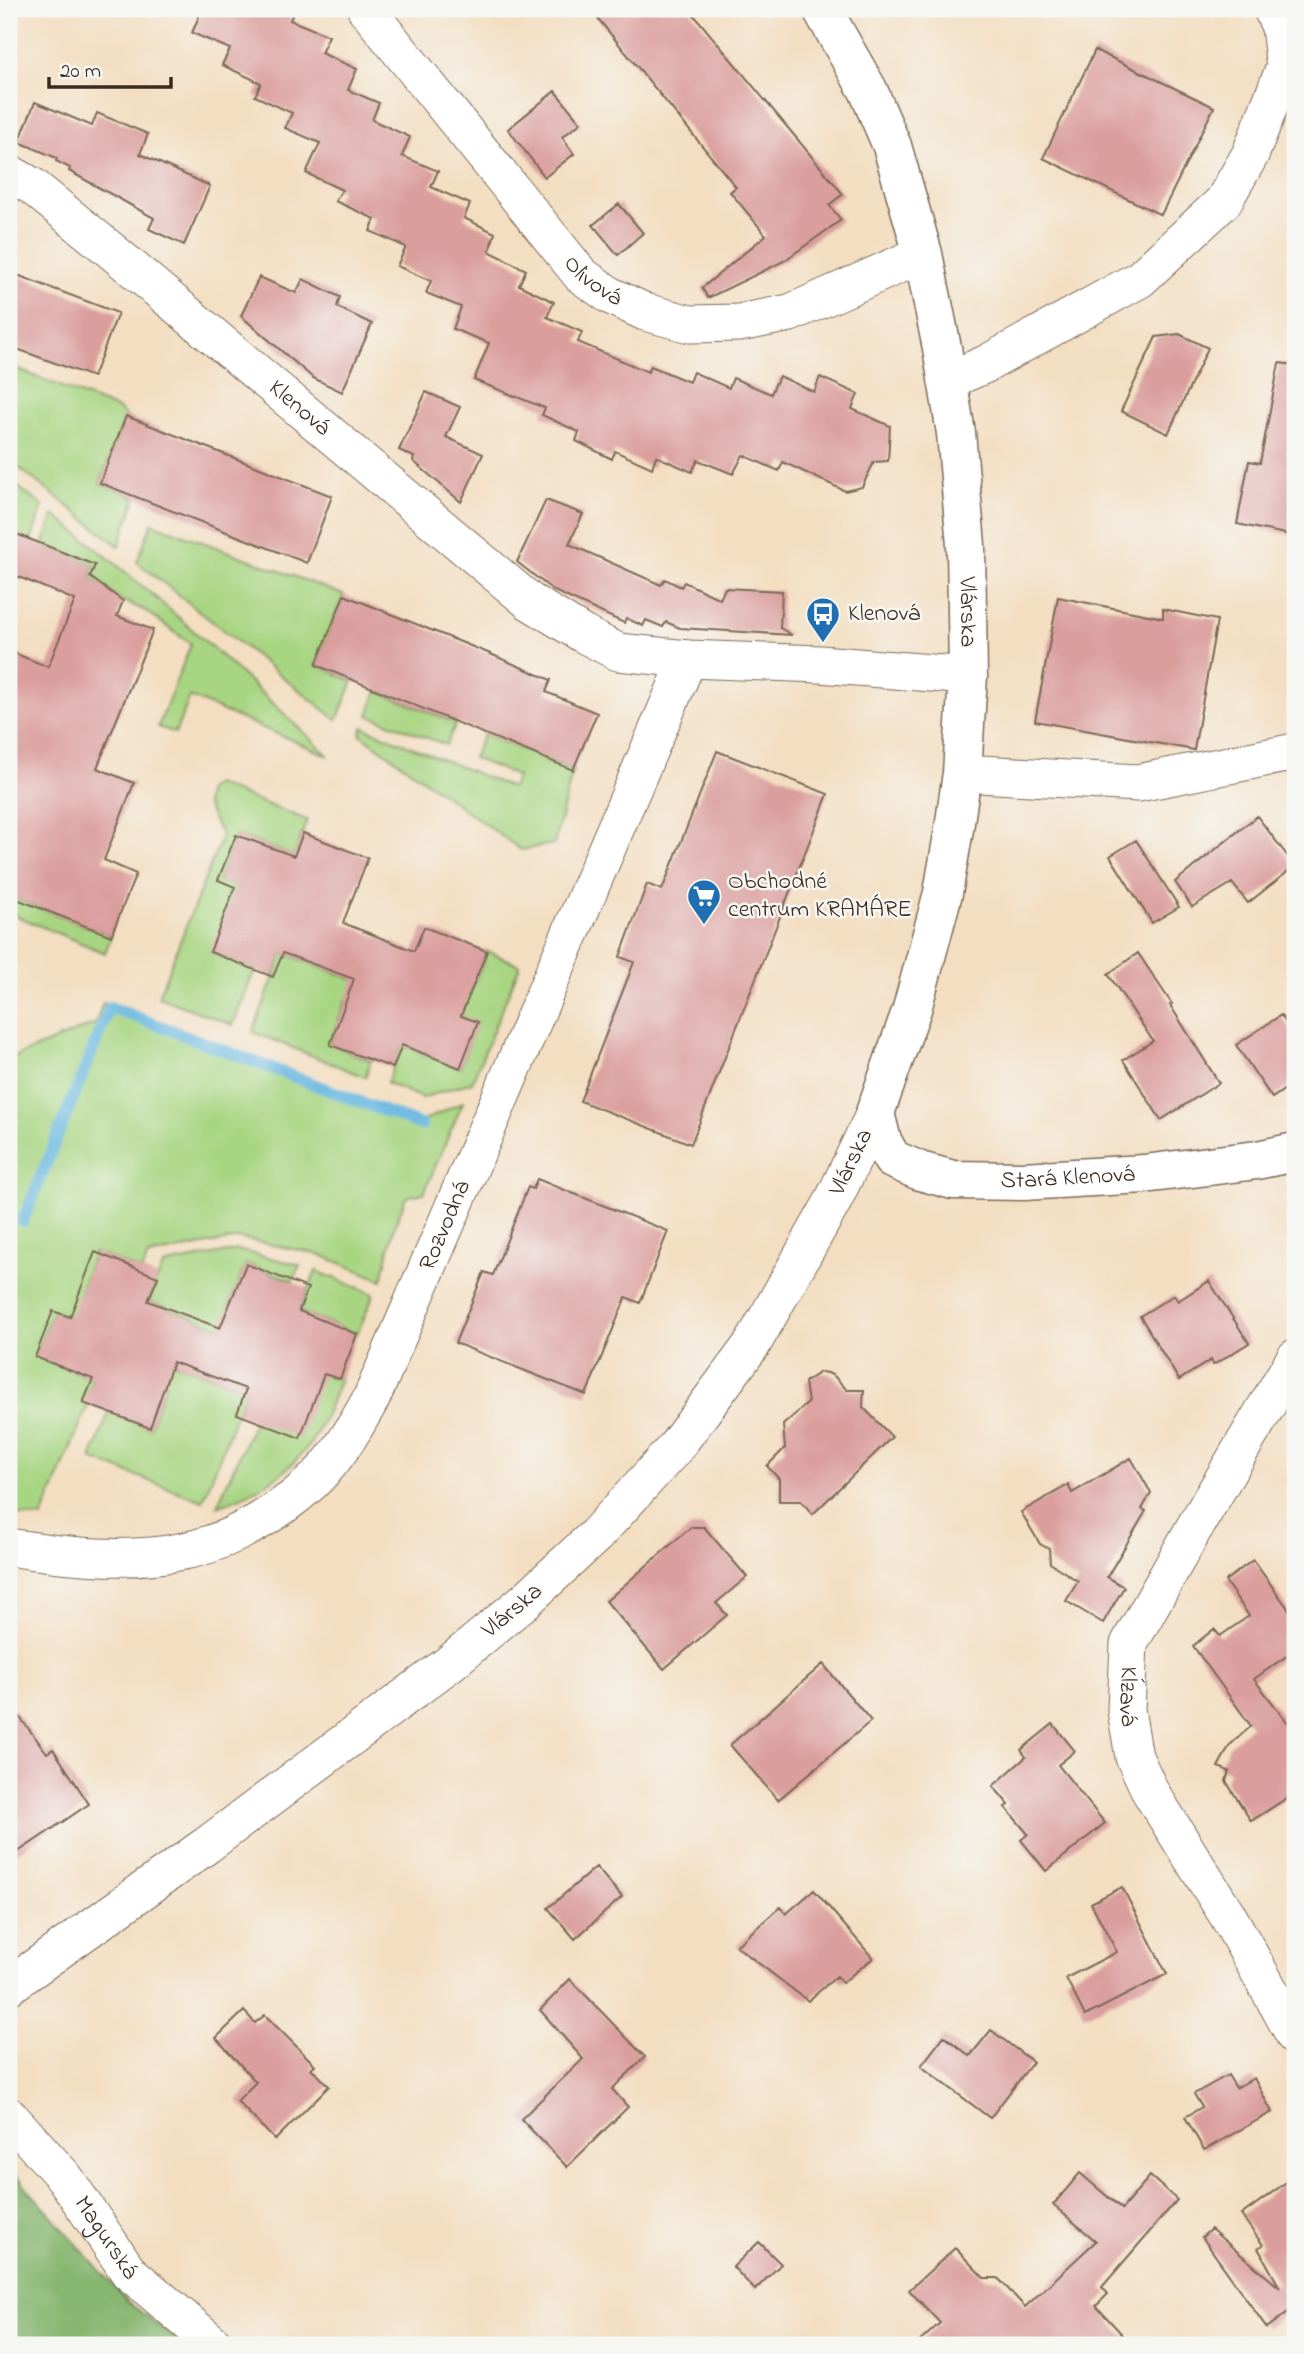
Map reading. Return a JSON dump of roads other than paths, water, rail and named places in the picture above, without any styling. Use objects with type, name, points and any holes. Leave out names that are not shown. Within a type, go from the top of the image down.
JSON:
[{"type":"street","name":"Olivová","points":[[366,9],[581,275],[611,296],[645,312],[690,324],[739,323],[766,319],[790,313],[923,254]]},
{"type":"street","name":"Vlárska","points":[[9,1986],[206,1845],[449,1664],[526,1600],[604,1525],[675,1448],[753,1343],[832,1202],[875,1113],[912,1009],[943,893],[962,773],[968,676],[966,545],[956,433],[923,254],[892,146],[868,90],[822,9]]},
{"type":"street","points":[[947,381],[986,365],[1140,279],[1223,202],[1250,155],[1285,67],[1280,27],[1272,9]]},
{"type":"street","name":"Klenová","points":[[9,173],[32,186],[113,252],[529,601],[583,634],[618,652],[688,660],[820,664],[968,676]]},
{"type":"street","name":"Rozvodná","points":[[9,1547],[42,1552],[116,1556],[184,1551],[229,1535],[281,1508],[306,1489],[344,1446],[372,1397],[688,660]]},
{"type":"street","points":[[962,773],[1138,782],[1295,752]]},
{"type":"street","name":"Stará Klenová","points":[[875,1113],[882,1141],[892,1159],[920,1171],[953,1180],[1023,1181],[1144,1174],[1257,1160],[1295,1152]]},
{"type":"street","name":"Kĺzavá","points":[[1295,1358],[1129,1644],[1126,1710],[1134,1757],[1151,1793],[1228,1916],[1295,2036]]},
{"type":"street","name":"Magurská","points":[[9,2116],[65,2178],[130,2272],[215,2345]]},
{"type":"waterway","points":[[23,1221],[110,1007],[421,1125]]},
{"type":"place","name":"Klenová","points":[[823,644]]},
{"type":"place","name":"Obchodné centrum KRAMÁRE","points":[[704,926]]}]
